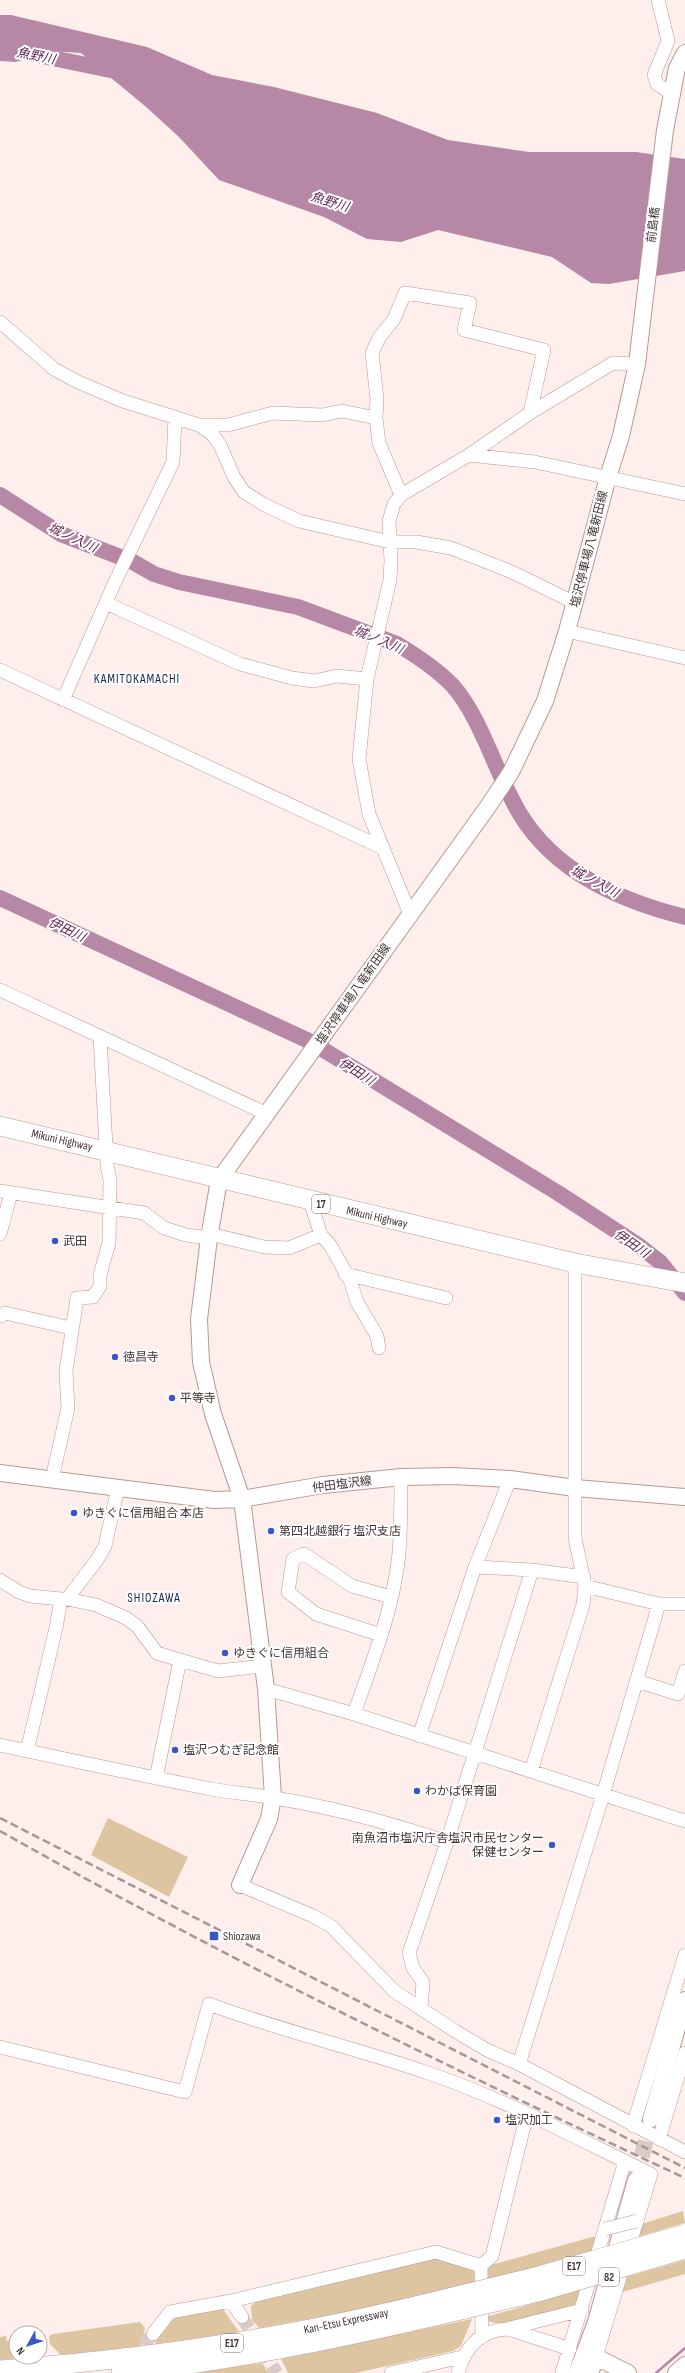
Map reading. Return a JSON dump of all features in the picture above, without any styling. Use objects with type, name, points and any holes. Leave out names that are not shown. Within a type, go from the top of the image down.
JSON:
[{"type":"highway","name":"Mikuni Highway","points":[[0,1126],[106,1150],[219,1180],[575,1263],[683,1283]]},
{"type":"highway","name":"Kan-Etsu Expressway","points":[[121,2373],[227,2359],[302,2345],[464,2302],[539,2276],[685,2234]]},
{"type":"highway","name":"Kan-Etsu Expressway","points":[[0,2370],[84,2363],[227,2344],[464,2302],[542,2291],[685,2250]]},
{"type":"main road","points":[[671,94],[677,68],[685,53]]},
{"type":"main road","name":"前島橋","points":[[642,320],[665,130],[671,94]]},
{"type":"main road","name":"塩沢停車場八竜新田線","points":[[219,1180],[265,1113],[324,1037],[511,772],[545,701],[567,631],[608,477],[621,436],[637,364],[642,320]]},
{"type":"main road","points":[[219,1180],[209,1236],[200,1319],[201,1362],[212,1414],[242,1500],[266,1689],[273,1798],[269,1819],[240,1885]]},
{"type":"main road","name":"仲田塩沢線","points":[[0,1472],[214,1500],[242,1500],[323,1485],[401,1477],[453,1476],[510,1479],[574,1488],[684,1495]]},
{"type":"main road","points":[[651,2119],[685,2000]]},
{"type":"main road","name":"82","points":[[577,2373],[596,2322],[636,2180]]},
{"type":"main road","points":[[590,2373],[596,2357],[628,2373]]},
{"type":"main road","points":[[676,2373],[685,2366]]},
{"type":"street","points":[[658,0],[668,41],[654,75],[657,84],[671,94]]},
{"type":"street","points":[[401,495],[379,443],[376,418],[377,399],[372,353],[379,338],[394,319],[405,293],[470,303],[464,330],[544,350],[530,413]]},
{"type":"street","points":[[0,322],[54,369],[78,382],[123,401],[199,425],[212,434],[220,445],[234,477],[244,492],[263,504],[299,521],[390,542],[416,542],[451,548],[512,572],[575,603]]},
{"type":"street","points":[[410,914],[369,814],[359,759],[367,679],[372,652],[383,613],[390,580],[391,561],[388,521],[394,504],[401,495],[469,455],[530,413],[613,363],[637,364]]},
{"type":"street","points":[[199,425],[228,425],[273,413],[322,415],[342,411],[376,418]]},
{"type":"street","points":[[63,700],[114,584],[173,462],[175,417]]},
{"type":"street","points":[[469,455],[535,462],[685,494]]},
{"type":"street","points":[[106,603],[240,664],[292,678],[314,681],[337,676],[367,679]]},
{"type":"street","points":[[567,631],[685,658]]},
{"type":"street","points":[[0,670],[383,848]]},
{"type":"street","points":[[0,990],[265,1113]]},
{"type":"street","points":[[52,1479],[68,1408],[66,1371],[71,1328],[77,1298],[93,1297],[100,1286],[100,1275],[110,1243],[111,1209],[106,1150],[100,1037]]},
{"type":"street","points":[[0,1234],[6,1192],[144,1213],[164,1228],[186,1235],[209,1236],[264,1247],[289,1248],[321,1235]]},
{"type":"street","points":[[310,1201],[321,1235],[330,1245],[345,1274],[350,1280],[357,1302],[377,1336],[379,1348]]},
{"type":"street","points":[[531,1771],[583,1606],[584,1582],[575,1538],[575,1263]]},
{"type":"street","points":[[345,1274],[446,1298]]},
{"type":"street","points":[[0,1319],[5,1313],[71,1328]]},
{"type":"street","points":[[354,1714],[381,1635],[391,1597],[399,1554],[401,1477]]},
{"type":"street","points":[[419,1736],[475,1567],[510,1479]]},
{"type":"street","points":[[27,1751],[64,1599],[97,1560],[105,1546],[118,1488]]},
{"type":"street","points":[[381,1635],[316,1614],[288,1592],[293,1559],[304,1554],[352,1586],[391,1597]]},
{"type":"street","points":[[475,1567],[532,1570],[584,1582],[659,1604],[685,1604]]},
{"type":"street","points":[[421,2009],[423,1982],[413,1968],[409,1953],[447,1842],[532,1570]]},
{"type":"street","points":[[0,1580],[19,1592],[30,1596],[64,1599],[96,1605],[126,1618],[137,1626],[157,1653],[218,1671],[263,1666]]},
{"type":"street","points":[[519,2064],[603,1795],[659,1604]]},
{"type":"street","points":[[156,1778],[180,1660]]},
{"type":"street","points":[[637,1681],[678,1694],[685,1671]]},
{"type":"street","points":[[266,1689],[354,1714],[685,1821]]},
{"type":"street","points":[[0,1745],[156,1778],[243,1795],[273,1798],[384,1821],[447,1842]]},
{"type":"street","points":[[240,1885],[313,1916],[331,1926],[380,1979],[394,1991],[487,2050],[519,2064],[633,2126],[685,2152]]},
{"type":"street","points":[[633,2126],[685,1955]]},
{"type":"street","points":[[0,2047],[185,2092],[209,2004],[262,2023],[429,2073],[526,2114],[651,2174],[596,2357]]},
{"type":"street","points":[[659,2139],[685,2053]]},
{"type":"street","points":[[482,2334],[481,2266],[492,2256],[526,2114]]},
{"type":"street","points":[[562,2373],[582,2310],[625,2161]]},
{"type":"street","points":[[605,2229],[636,2221]]},
{"type":"street","points":[[154,2334],[170,2312],[231,2301],[436,2252],[481,2266]]},
{"type":"street","points":[[231,2301],[242,2317]]},
{"type":"street","points":[[458,2373],[462,2358],[482,2334],[508,2329],[582,2310]]},
{"type":"street","points":[[508,2329],[570,2349]]},
{"type":"street","points":[[391,2373],[462,2358]]},
{"type":"shaded area","points":[[108,1818],[188,1857],[169,1897],[91,1855]]},
{"type":"shaded area","points":[[683,2211],[685,2223],[634,2238],[638,2225]]},
{"type":"shaded area","points":[[592,2237],[601,2237],[597,2250],[484,2281],[485,2274],[491,2265]]},
{"type":"shaded area","points":[[437,2258],[457,2262],[468,2269],[474,2269],[475,2283],[384,2305],[259,2328],[252,2320],[251,2306],[257,2301]]},
{"type":"shaded area","points":[[685,2260],[685,2274],[619,2293],[623,2278]]},
{"type":"shaded area","points":[[587,2288],[582,2304],[508,2325],[490,2322],[486,2317]]},
{"type":"shaded area","points":[[223,2309],[239,2332],[155,2344],[159,2333],[164,2326],[172,2320],[191,2313]]},
{"type":"shaded area","points":[[472,2319],[461,2346],[453,2351],[356,2373],[288,2373],[281,2359]]},
{"type":"shaded area","points":[[140,2322],[145,2328],[141,2346],[61,2355],[50,2344],[49,2336],[53,2334]]},
{"type":"shaded area","points":[[6,2336],[8,2341],[8,2359],[0,2360],[0,2337]]},
{"type":"shaded area","points":[[262,2363],[269,2373],[193,2373]]},
{"type":"water","points":[[0,15],[11,15],[147,47],[212,75],[274,87],[377,113],[448,140],[529,152],[636,152],[685,159],[685,271],[609,284],[591,283],[552,257],[438,230],[401,242],[367,239],[324,217],[219,180],[179,137],[145,106],[81,53],[49,51],[16,62],[0,61]]},
{"type":"waterway","name":"魚野川","points":[[0,47],[120,72]]},
{"type":"waterway","name":"城ノ入川","points":[[0,495],[61,534],[133,562],[154,574],[179,582],[298,607],[397,644],[440,674],[453,686],[463,699],[481,731],[511,799],[535,835],[552,853],[592,882],[614,893],[685,917]]},
{"type":"waterway","name":"伊田川","points":[[0,898],[309,1041],[558,1193],[638,1245],[660,1262],[685,1293]]},
{"type":"waterway","points":[[656,2373],[685,2348]]},
{"type":"tunnel","points":[[636,2180],[651,2119]]},
{"type":"tunnel","points":[[242,2317],[277,2373]]},
{"type":"tunnel","points":[[131,2359],[153,2334]]},
{"type":"railway","points":[[0,1818],[685,2168]]},
{"type":"railway","points":[[0,1831],[84,1878],[254,1968],[511,2096],[685,2178]]},
{"type":"place","name":"武田","points":[[55,1241]]},
{"type":"place","name":"徳昌寺","points":[[115,1357]]},
{"type":"place","name":"平等寺","points":[[172,1398]]},
{"type":"place","name":"ゆきぐに信用組合 本店","points":[[74,1513]]},
{"type":"place","name":"第四北越銀行 塩沢支店","points":[[271,1531]]},
{"type":"place","name":"ゆきぐに信用組合","points":[[225,1653]]},
{"type":"place","name":"塩沢つむぎ記念館","points":[[175,1750]]},
{"type":"place","name":"わかば保育園","points":[[417,1791]]},
{"type":"place","name":"南魚沼市塩沢庁舎塩沢市民センター 保健センター","points":[[552,1845]]},
{"type":"place","name":"Shiozawa","points":[[214,1936]]},
{"type":"place","name":"塩沢加工","points":[[497,2120]]},
{"type":"district","name":"KAMITOKAMACHI","points":[[137,678]]},
{"type":"district","name":"SHIOZAWA","points":[[154,1597]]}]
